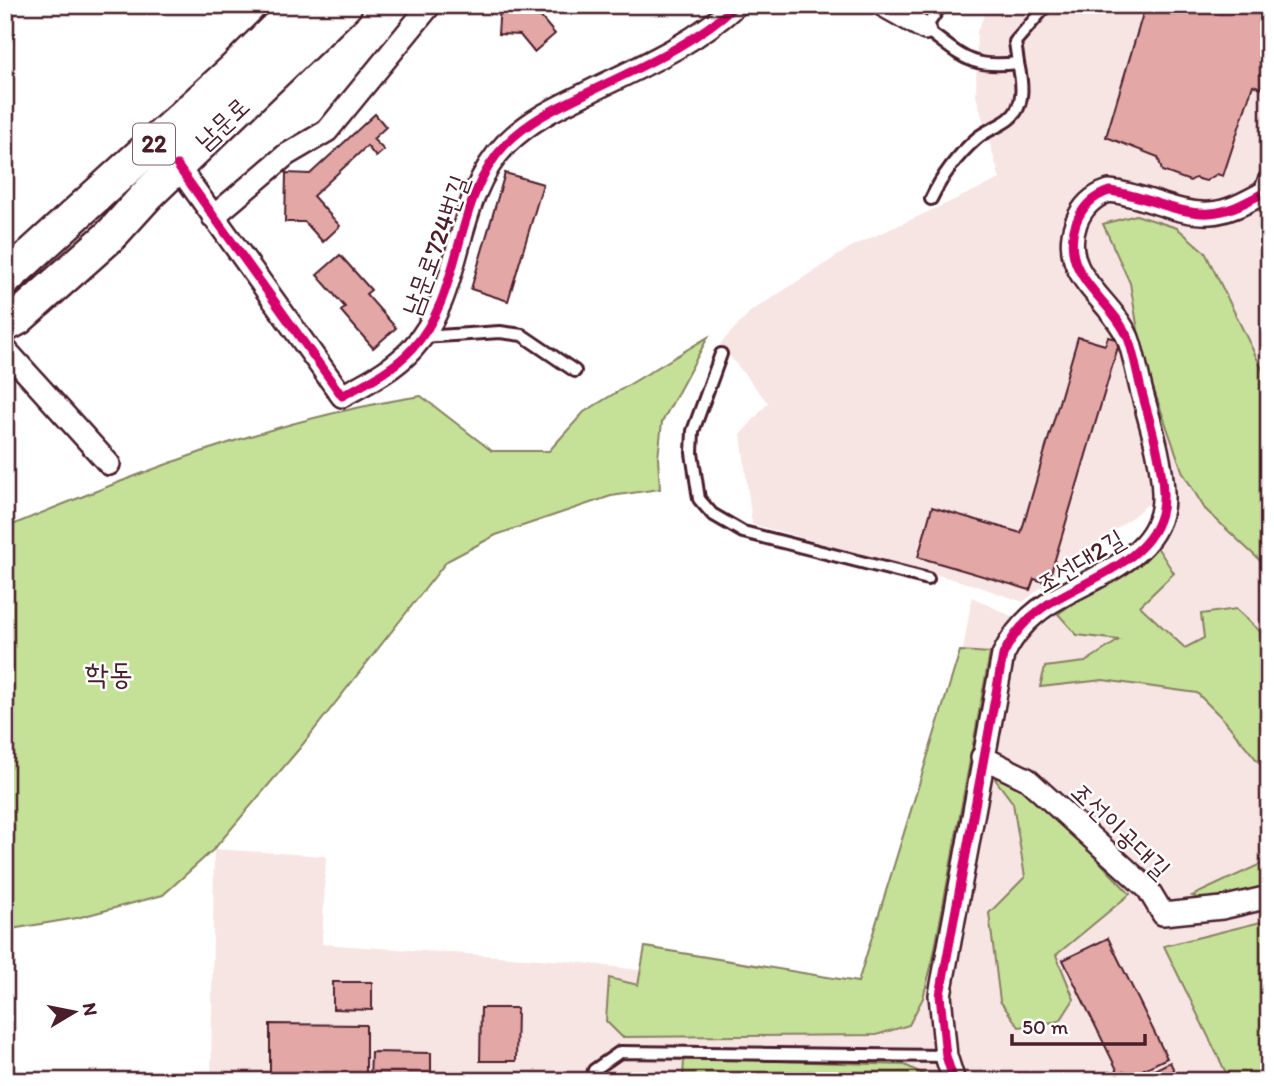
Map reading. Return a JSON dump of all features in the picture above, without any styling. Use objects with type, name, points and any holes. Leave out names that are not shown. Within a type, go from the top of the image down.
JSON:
[{"type":"main road","name":"남문로","points":[[5,279],[191,110],[300,5]]},
{"type":"main road","name":"남문로","points":[[9,324],[110,236],[180,162],[345,5]]},
{"type":"main road","points":[[180,162],[184,137],[200,119],[197,112],[191,110]]},
{"type":"street","points":[[214,217],[286,155],[327,131],[430,5]]},
{"type":"street","name":"남문로724번길","points":[[180,162],[214,217],[342,396],[397,364],[422,337],[440,304],[474,193],[483,174],[505,145],[538,117],[680,47],[710,28],[736,5]]},
{"type":"street","points":[[882,5],[925,29]]},
{"type":"street","name":"조선대2길","points":[[954,1081],[946,1056],[940,995],[999,667],[1010,641],[1046,605],[1143,548],[1162,514],[1160,470],[1127,337],[1081,277],[1074,261],[1073,233],[1078,217],[1090,202],[1109,191],[1205,213],[1239,206],[1268,192]]},
{"type":"street","points":[[5,349],[109,464]]},
{"type":"street","name":"조선이공대길","points":[[982,757],[1027,779],[1147,890],[1163,914],[1222,908],[1269,897]]},
{"type":"lane","points":[[941,5],[925,29],[975,64],[990,66],[1018,63]]},
{"type":"lane","points":[[931,199],[944,173],[960,155],[979,136],[1007,121],[1016,111],[1023,86],[1015,42],[1047,5]]},
{"type":"lane","points":[[422,337],[500,332],[522,335],[575,371]]},
{"type":"lane","points":[[721,354],[694,431],[692,453],[699,499],[712,514],[743,532],[928,579]]},
{"type":"lane","points":[[591,1081],[594,1070],[620,1052],[946,1056]]},
{"type":"shaded area","points":[[989,5],[1269,5],[1269,1081],[211,1081],[214,849],[326,856],[322,944],[567,961],[879,1000],[905,988],[972,597],[1037,629],[1165,536],[1174,484],[1023,602],[974,585],[752,524],[741,434],[768,403],[720,344],[750,312],[851,247],[1000,179],[976,96],[977,31]]},
{"type":"green space","points":[[1136,215],[1177,228],[1205,252],[1269,383],[1269,569],[1205,509],[1183,473],[1143,359],[1130,283],[1103,224]]},
{"type":"green space","points":[[708,337],[662,422],[658,458],[660,489],[611,496],[496,535],[447,561],[299,749],[214,849],[163,895],[77,918],[5,930],[5,528],[209,449],[314,418],[421,396],[492,451],[549,451],[584,412]]},
{"type":"green space","points":[[1155,544],[1174,573],[1140,606],[1185,648],[1204,638],[1201,614],[1236,609],[1265,636],[1269,629],[1269,775],[1225,721],[1197,693],[1103,680],[1040,687],[1045,667],[1085,662],[1119,640],[1077,635],[1058,614]]},
{"type":"green space","points":[[960,651],[990,653],[933,959],[923,998],[909,1025],[876,1035],[622,1037],[606,1021],[609,978],[638,985],[645,947],[858,982]]},
{"type":"green space","points":[[1006,773],[1038,797],[1130,894],[1056,955],[1074,999],[1060,1021],[1019,1027],[1000,1001],[989,913],[1025,877],[1013,803],[995,779]]},
{"type":"green space","points":[[1269,860],[1269,887],[1202,900],[1192,896]]},
{"type":"green space","points":[[1269,920],[1269,1081],[1230,1081],[1164,946]]},
{"type":"green space","points":[[684,1058],[905,1065],[937,1081],[683,1081]]},
{"type":"building","points":[[500,5],[540,5],[539,15],[555,34],[534,52],[520,35],[498,34]]},
{"type":"building","points":[[1130,5],[1269,5],[1269,71],[1264,89],[1253,85],[1223,176],[1217,174],[1206,181],[1195,178],[1190,181],[1162,171],[1158,157],[1106,137],[1144,10]]},
{"type":"building","points":[[375,114],[386,127],[373,139],[384,150],[376,157],[367,146],[313,196],[340,226],[323,242],[305,222],[285,222],[286,173],[310,174]]},
{"type":"building","points":[[505,173],[543,184],[508,301],[471,289]]},
{"type":"building","points":[[340,255],[371,290],[366,294],[396,328],[373,348],[341,311],[345,307],[317,275]]},
{"type":"building","points":[[1078,337],[1105,345],[1108,337],[1120,340],[1048,583],[1034,579],[1030,590],[918,557],[932,507],[1021,533]]},
{"type":"building","points":[[1108,938],[1167,1058],[1122,1080],[1063,960]]},
{"type":"building","points":[[333,982],[372,982],[372,1010],[333,1009]]},
{"type":"building","points":[[481,1008],[517,1008],[516,1061],[480,1061]]},
{"type":"building","points":[[270,1024],[366,1025],[366,1081],[331,1081],[331,1073],[270,1073]]},
{"type":"building","points":[[371,1052],[431,1053],[431,1073],[437,1073],[437,1077],[473,1077],[473,1073],[518,1073],[518,1081],[370,1081]]},
{"type":"building","points":[[1170,1062],[1179,1081],[1132,1081]]},
{"type":"cycle path","points":[[177,165],[342,396],[379,376],[396,363],[412,349],[429,326],[451,274],[476,192],[488,167],[506,144],[525,127],[546,114],[685,43],[736,5]]},
{"type":"cycle path","points":[[954,1081],[946,1056],[940,995],[1003,655],[1016,633],[1041,609],[1105,573],[1140,549],[1161,515],[1163,493],[1160,467],[1132,350],[1120,323],[1088,285],[1080,271],[1074,257],[1072,241],[1076,223],[1089,203],[1109,191],[1185,211],[1210,213],[1232,208],[1265,192],[1269,181]]},
{"type":"district","name":"학동","points":[[109,674]]}]
